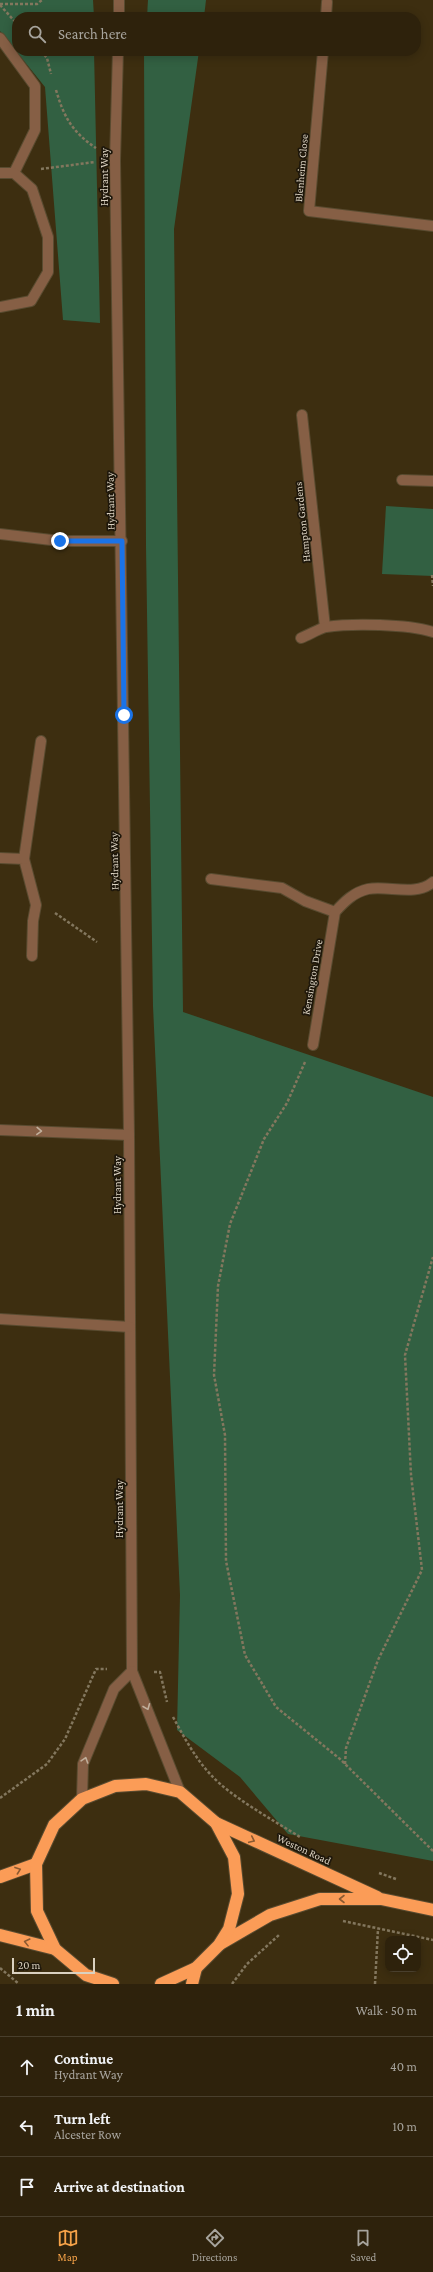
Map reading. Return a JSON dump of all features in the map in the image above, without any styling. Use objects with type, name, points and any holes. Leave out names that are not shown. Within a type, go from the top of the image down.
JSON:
[{"type":"highway","points":[[113,1984],[86,1975],[55,1949],[37,1911],[36,1864],[54,1825],[82,1799],[115,1786],[146,1784],[180,1792],[216,1824],[234,1857],[238,1894],[229,1929],[219,1945],[196,1968],[161,1984]]},
{"type":"highway","name":"Weston Road","points":[[216,1824],[381,1899]]},
{"type":"highway","points":[[0,1877],[36,1864]]},
{"type":"highway","name":"Weston Road","points":[[219,1945],[270,1915],[320,1899],[381,1899],[433,1910]]},
{"type":"highway","points":[[0,1935],[55,1949]]},
{"type":"highway","points":[[192,1984],[196,1968]]},
{"type":"street","points":[[118,12],[119,0]]},
{"type":"street","points":[[327,12],[328,2]]},
{"type":"street","points":[[0,38],[12,54]]},
{"type":"street","points":[[13,56],[35,86],[35,130],[14,173]]},
{"type":"street","name":"Hydrant Way","points":[[118,56],[115,160],[122,541],[129,1135],[132,1671],[180,1792]]},
{"type":"street","name":"Blenheim Close","points":[[323,56],[309,211],[433,226]]},
{"type":"street","points":[[0,173],[14,173],[32,189],[48,237],[48,272],[32,301],[0,307]]},
{"type":"street","name":"Hampton Gardens","points":[[302,415],[325,627]]},
{"type":"street","points":[[402,480],[433,481]]},
{"type":"street","points":[[0,534],[60,541],[122,541]]},
{"type":"street","points":[[301,638],[325,627],[375,625],[423,628],[433,632]]},
{"type":"street","points":[[32,956],[35,902],[24,859],[41,741]]},
{"type":"street","points":[[0,858],[24,859]]},
{"type":"street","points":[[211,879],[282,888],[305,901],[335,912],[348,898],[368,889],[408,890],[433,882]]},
{"type":"street","name":"Kensington Drive","points":[[313,1045],[335,912]]},
{"type":"street","points":[[0,1130],[129,1135]]},
{"type":"street","points":[[0,1319],[130,1327]]},
{"type":"street","points":[[82,1799],[83,1764],[114,1689],[132,1671]]},
{"type":"path","points":[[0,4],[36,4],[42,0]]},
{"type":"path","points":[[0,4],[12,18]]},
{"type":"path","points":[[45,56],[47,58],[53,79]]},
{"type":"path","points":[[55,86],[63,114],[83,139],[115,160]]},
{"type":"path","points":[[14,173],[115,160]]},
{"type":"path","points":[[432,576],[433,586]]},
{"type":"path","points":[[35,902],[97,942]]},
{"type":"path","points":[[313,1045],[287,1103],[264,1139],[230,1224],[218,1286],[214,1375],[225,1435],[226,1561],[245,1655],[276,1707],[345,1764],[433,1851]]},
{"type":"path","points":[[345,1764],[346,1748],[378,1660],[422,1570],[411,1475],[405,1355],[433,1257]]},
{"type":"path","points":[[0,1798],[47,1764],[65,1739],[96,1669]]},
{"type":"path","points":[[160,1672],[169,1708]]},
{"type":"path","points":[[171,1714],[188,1744],[211,1775],[245,1801],[301,1838]]},
{"type":"path","points":[[378,1873],[400,1881]]},
{"type":"path","points":[[342,1921],[433,1940]]},
{"type":"path","points":[[375,1984],[378,1929]]},
{"type":"path","points":[[232,1984],[247,1964],[284,1932]]},
{"type":"path","points":[[0,1968],[19,1984]]},
{"type":"green space","points":[[0,0],[93,0],[94,12],[12,12],[12,46],[0,31]]},
{"type":"green space","points":[[148,0],[206,0],[205,12],[147,12]]},
{"type":"green space","points":[[20,56],[94,56],[100,323],[63,320],[45,87]]},
{"type":"green space","points":[[144,56],[198,56],[174,229],[183,1012],[433,1097],[433,1861],[288,1834],[240,1777],[177,1730],[180,1595],[153,1006],[146,546]]},
{"type":"green space","points":[[386,506],[433,509],[433,576],[382,574]]},
{"type":"route","points":[[60,541],[122,541],[124,715]]}]
